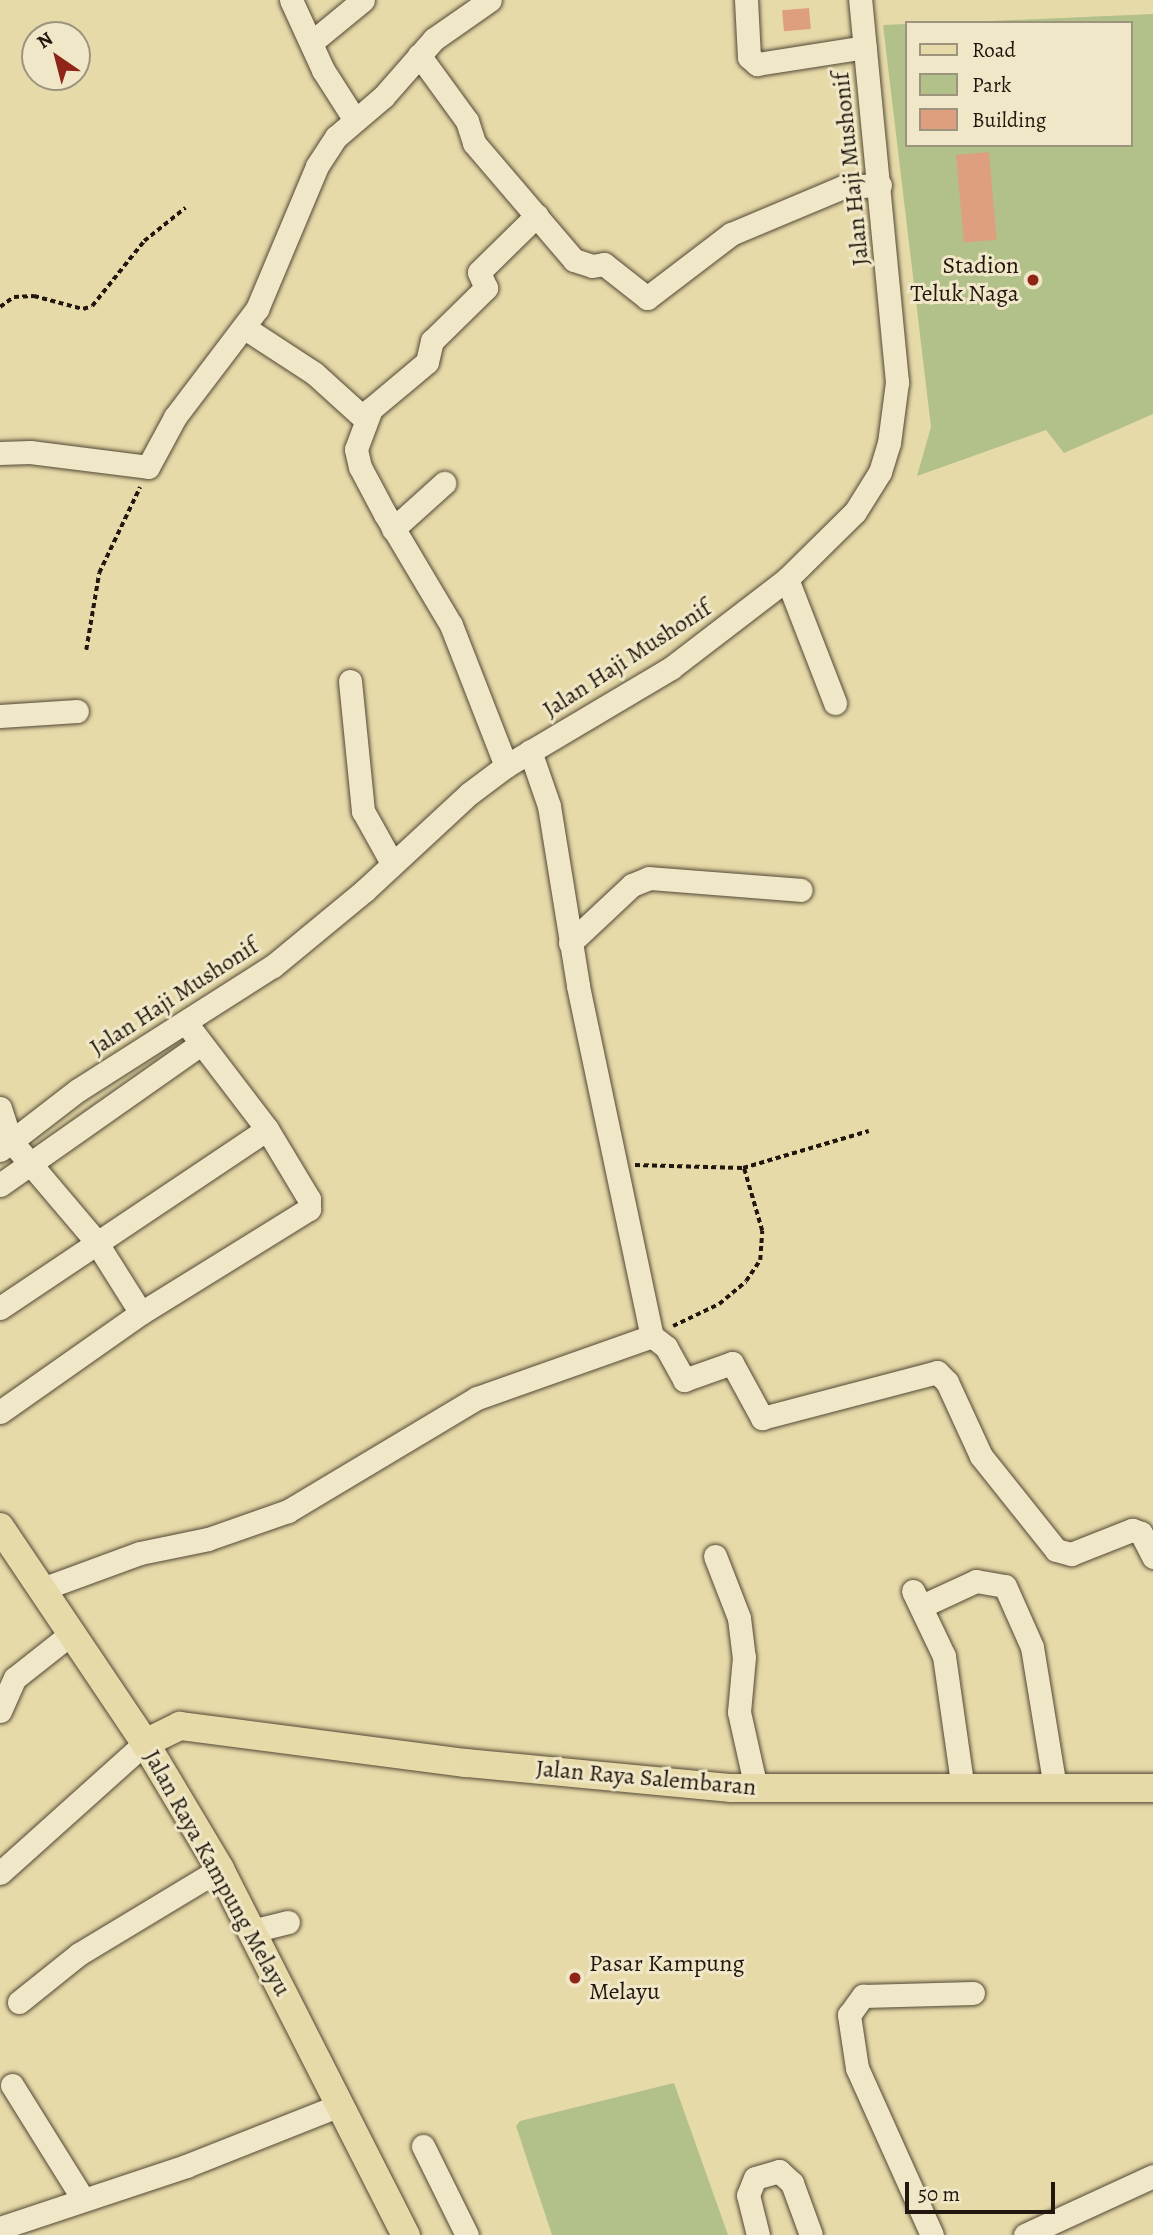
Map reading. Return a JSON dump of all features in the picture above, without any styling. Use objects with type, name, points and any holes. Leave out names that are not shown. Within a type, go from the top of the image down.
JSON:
[{"type":"main road","name":"Jalan Raya Kampung Melayu","points":[[0,1527],[145,1743],[220,1869],[406,2235]]},
{"type":"main road","name":"Jalan Raya Salembaran","points":[[145,1743],[180,1726],[466,1763],[756,1788],[1153,1788]]},
{"type":"street","points":[[291,0],[355,120]]},
{"type":"street","points":[[312,42],[363,0]]},
{"type":"street","points":[[0,453],[30,452],[148,467],[174,417],[245,328],[276,270],[317,166],[336,137],[392,88],[434,39],[490,0]]},
{"type":"street","points":[[746,0],[749,57],[757,64],[865,47]]},
{"type":"street","name":"Jalan Haji Mushonif","points":[[6,1146],[78,1090],[273,966],[506,766],[671,668],[788,579],[855,512],[880,471],[889,443],[897,382],[860,0]]},
{"type":"street","points":[[419,55],[467,121],[474,144],[574,260],[592,267],[604,264],[648,298],[731,234],[844,187],[880,185]]},
{"type":"street","points":[[506,766],[451,625],[356,458],[366,420],[380,398],[428,362],[432,341],[486,288],[479,272],[537,215]]},
{"type":"street","points":[[245,328],[314,373],[366,420]]},
{"type":"street","points":[[394,529],[444,483]]},
{"type":"street","points":[[788,579],[835,703]]},
{"type":"street","points":[[350,681],[363,811],[392,863]]},
{"type":"street","points":[[0,716],[77,711]]},
{"type":"street","points":[[530,751],[549,806],[570,943],[619,1164],[652,1336],[666,1346],[684,1380],[732,1363],[762,1418],[937,1373],[947,1382],[981,1456],[1056,1550],[1071,1554],[1132,1530],[1142,1533],[1153,1557]]},
{"type":"street","points":[[570,943],[632,885],[649,878],[800,890]]},
{"type":"street","points":[[0,1412],[141,1313],[309,1209],[309,1199],[267,1129],[200,1045],[186,1023]]},
{"type":"street","points":[[0,1185],[27,1162],[200,1045]]},
{"type":"street","points":[[0,1108],[6,1146],[27,1162],[95,1240],[141,1313]]},
{"type":"street","points":[[0,1308],[95,1240],[267,1129]]},
{"type":"street","points":[[42,1589],[140,1553],[208,1539],[271,1518],[326,1492],[477,1398],[652,1336]]},
{"type":"street","points":[[715,1556],[739,1618],[744,1657],[741,1731],[756,1788]]},
{"type":"street","points":[[963,1790],[944,1656],[918,1598],[976,1581],[1005,1586],[1032,1647],[1055,1788]]},
{"type":"street","points":[[0,1711],[15,1678],[72,1633]]},
{"type":"street","points":[[0,1873],[145,1743]]},
{"type":"street","points":[[19,2002],[79,1954],[220,1869]]},
{"type":"street","points":[[251,1931],[288,1922]]},
{"type":"street","points":[[932,2235],[857,2068],[849,2015],[863,1996],[973,1993]]},
{"type":"street","points":[[12,2085],[83,2199]]},
{"type":"street","points":[[0,2228],[186,2166],[340,2105]]},
{"type":"street","points":[[424,2146],[467,2235]]},
{"type":"street","points":[[758,2235],[747,2195],[755,2178],[779,2171],[792,2183],[811,2235]]},
{"type":"street","points":[[1025,2235],[1153,2176]]},
{"type":"path","points":[[0,307],[14,296],[34,296],[83,309],[92,306],[144,241],[185,208]]},
{"type":"path","points":[[86,650],[99,573],[148,467]]},
{"type":"path","points":[[619,1164],[743,1168],[869,1131]]},
{"type":"path","points":[[652,1336],[719,1304],[755,1271],[762,1231],[743,1168]]},
{"type":"green space","name":"Stadion Teluk Naga","points":[[1153,14],[1153,414],[1064,453],[1046,430],[917,476],[931,427],[883,25],[904,24],[904,147],[1132,147],[1132,21],[992,21]]},
{"type":"green space","points":[[674,2083],[728,2235],[552,2235],[516,2126],[520,2121]]},
{"type":"building","points":[[809,8],[811,29],[784,31],[782,10]]},
{"type":"building","points":[[989,152],[997,240],[964,243],[956,155]]},
{"type":"place","name":"Stadion Teluk Naga","points":[[1033,280]]},
{"type":"place","name":"Pasar Kampung Melayu","points":[[575,1978]]}]
